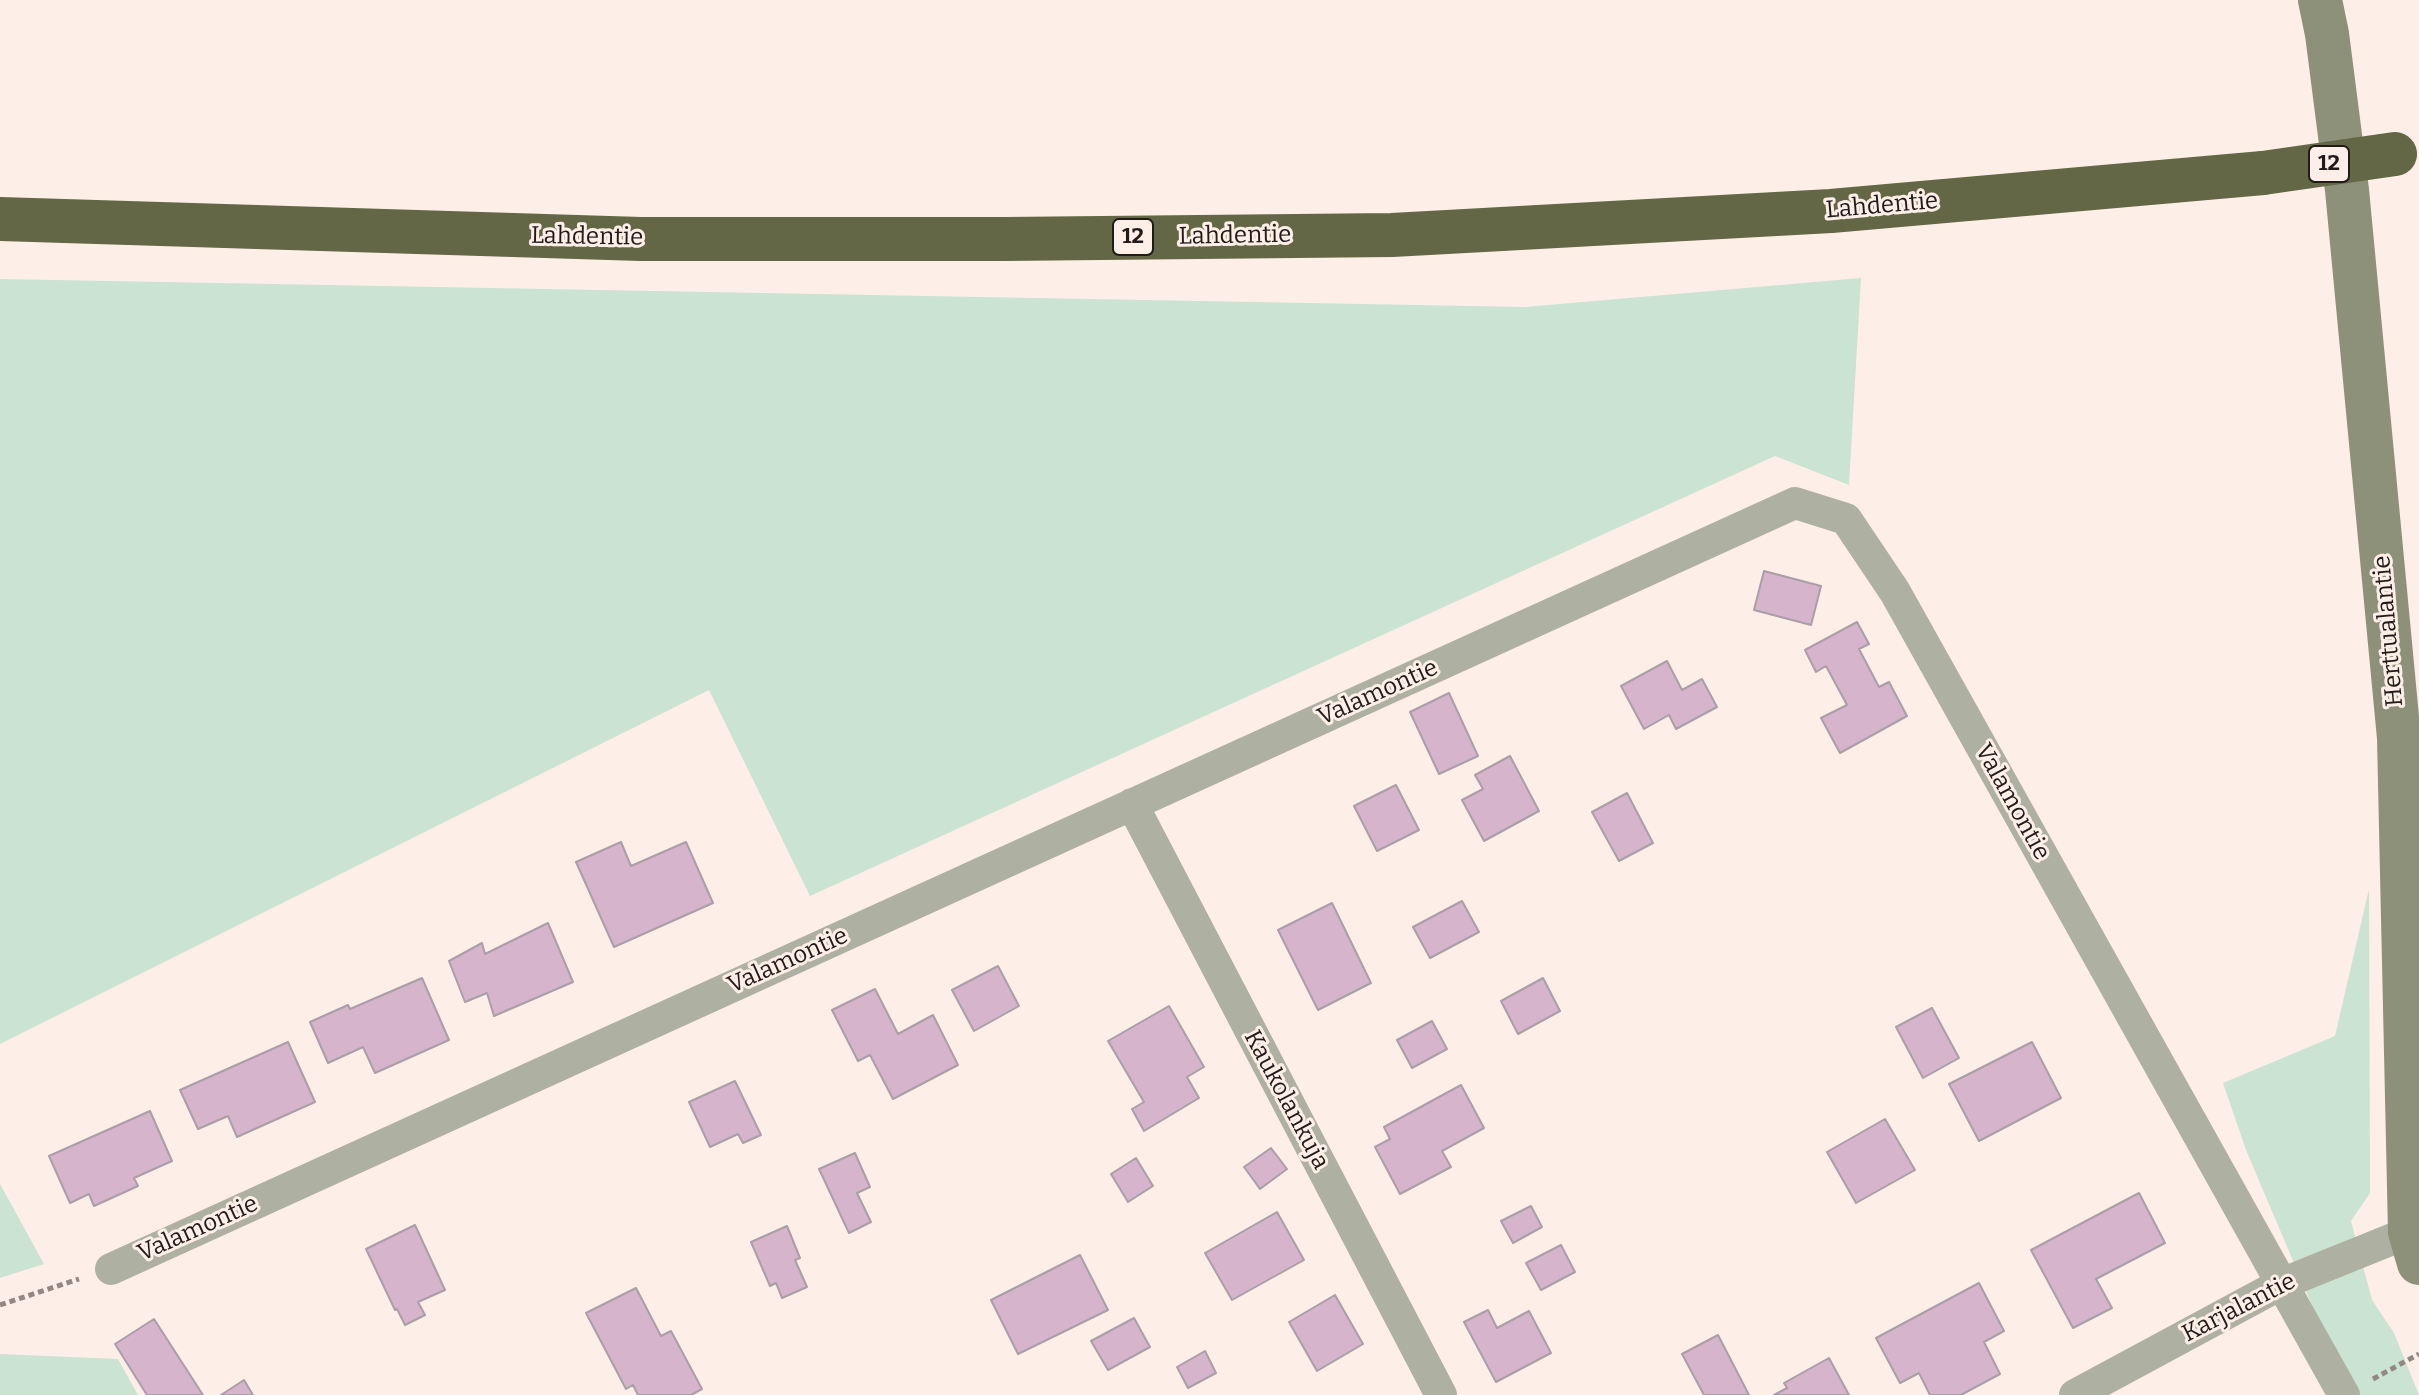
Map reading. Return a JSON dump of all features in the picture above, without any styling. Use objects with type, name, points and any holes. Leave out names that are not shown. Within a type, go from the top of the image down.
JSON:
[{"type":"highway","name":"Lahdentie","points":[[0,219],[641,239],[1392,235],[1831,211],[2263,173],[2407,152]]},
{"type":"street","name":"Herttualantie","points":[[2320,0],[2346,177],[2399,738],[2414,1248]]},
{"type":"street","name":"Valamontie","points":[[111,1269],[1795,503],[1846,519],[1895,592],[2344,1395]]},
{"type":"street","name":"Kaukolankuja","points":[[1132,804],[1441,1395]]},
{"type":"street","name":"Karjalantie","points":[[2075,1395],[2281,1284],[2414,1248]]},
{"type":"path","points":[[0,1305],[111,1269]]},
{"type":"path","points":[[2344,1395],[2419,1354]]},
{"type":"green space","points":[[1861,278],[1849,485],[1775,456],[810,896],[709,690],[0,1044],[0,279],[1525,307]]},
{"type":"green space","points":[[2369,889],[2370,1193],[2351,1221],[2372,1300],[2394,1333],[2419,1395],[2360,1395],[2319,1322],[2246,1150],[2223,1083],[2335,1036]]},
{"type":"green space","points":[[0,1184],[44,1264],[0,1278]]},
{"type":"green space","points":[[0,1354],[118,1359],[138,1395],[0,1395]]},
{"type":"building","points":[[1764,571],[1821,586],[1811,625],[1754,610]]},
{"type":"building","points":[[1857,622],[1869,644],[1859,649],[1879,687],[1889,682],[1907,716],[1840,753],[1821,718],[1847,705],[1826,666],[1816,672],[1805,650]]},
{"type":"building","points":[[1667,661],[1682,690],[1702,679],[1717,707],[1676,729],[1669,715],[1644,729],[1621,686]]},
{"type":"building","points":[[1449,693],[1478,756],[1439,774],[1410,712]]},
{"type":"building","points":[[1510,756],[1539,811],[1484,841],[1462,800],[1483,789],[1475,775]]},
{"type":"building","points":[[1396,785],[1419,830],[1377,851],[1354,806]]},
{"type":"building","points":[[1627,793],[1653,843],[1619,861],[1592,812]]},
{"type":"building","points":[[621,842],[631,866],[686,842],[713,903],[614,947],[576,862]]},
{"type":"building","points":[[1462,901],[1479,932],[1430,958],[1413,927]]},
{"type":"building","points":[[1332,903],[1371,983],[1318,1010],[1278,930]]},
{"type":"building","points":[[548,923],[573,982],[494,1016],[487,993],[465,1002],[449,961],[482,943],[485,954]]},
{"type":"building","points":[[998,966],[1019,1006],[974,1031],[952,990]]},
{"type":"building","points":[[422,978],[449,1040],[375,1073],[363,1047],[328,1063],[310,1022],[348,1005],[350,1009]]},
{"type":"building","points":[[1543,978],[1560,1011],[1518,1034],[1501,1001]]},
{"type":"building","points":[[875,989],[898,1034],[933,1015],[958,1065],[893,1099],[870,1055],[858,1061],[832,1010]]},
{"type":"building","points":[[1169,1006],[1204,1067],[1187,1077],[1199,1098],[1144,1131],[1132,1109],[1144,1102],[1108,1041]]},
{"type":"building","points":[[1932,1008],[1959,1058],[1923,1078],[1896,1027]]},
{"type":"building","points":[[1432,1021],[1447,1049],[1412,1068],[1397,1040]]},
{"type":"building","points":[[288,1042],[315,1102],[237,1137],[228,1116],[198,1129],[180,1090]]},
{"type":"building","points":[[2032,1042],[2061,1098],[1979,1141],[1949,1084]]},
{"type":"building","points":[[735,1081],[761,1135],[743,1143],[738,1134],[710,1147],[689,1102]]},
{"type":"building","points":[[1461,1085],[1484,1128],[1442,1151],[1451,1167],[1400,1194],[1375,1147],[1390,1139],[1384,1127]]},
{"type":"building","points":[[150,1111],[172,1161],[134,1178],[138,1186],[94,1206],[89,1194],[70,1203],[49,1156]]},
{"type":"building","points":[[1885,1119],[1915,1170],[1856,1203],[1827,1152]]},
{"type":"building","points":[[1271,1148],[1287,1169],[1260,1189],[1244,1167]]},
{"type":"building","points":[[855,1153],[870,1187],[857,1193],[871,1222],[849,1233],[819,1169]]},
{"type":"building","points":[[1136,1158],[1153,1186],[1128,1202],[1111,1174]]},
{"type":"building","points":[[2139,1193],[2165,1243],[2096,1279],[2112,1308],[2073,1328],[2031,1250]]},
{"type":"building","points":[[1531,1206],[1542,1227],[1513,1243],[1501,1221]]},
{"type":"building","points":[[1277,1212],[1304,1260],[1232,1300],[1205,1253]]},
{"type":"building","points":[[415,1225],[445,1290],[418,1302],[425,1315],[405,1325],[366,1249]]},
{"type":"building","points":[[787,1226],[800,1258],[795,1260],[807,1287],[782,1298],[776,1283],[770,1286],[751,1242]]},
{"type":"building","points":[[1561,1245],[1575,1272],[1541,1290],[1526,1263]]},
{"type":"building","points":[[1080,1255],[1108,1310],[1018,1354],[991,1300]]},
{"type":"building","points":[[1979,1283],[2004,1331],[1984,1342],[2000,1374],[1961,1395],[1930,1395],[1919,1373],[1900,1383],[1876,1338]]},
{"type":"building","points":[[636,1288],[661,1336],[671,1331],[702,1389],[691,1395],[638,1395],[633,1385],[626,1389],[586,1313]]},
{"type":"building","points":[[1335,1295],[1363,1344],[1317,1371],[1289,1322]]},
{"type":"building","points":[[1488,1310],[1497,1328],[1529,1311],[1551,1353],[1496,1382],[1464,1322]]},
{"type":"building","points":[[1134,1318],[1150,1347],[1108,1370],[1091,1341]]},
{"type":"building","points":[[154,1319],[203,1395],[147,1395],[115,1344]]},
{"type":"building","points":[[1718,1335],[1749,1395],[1704,1395],[1682,1354]]},
{"type":"building","points":[[1205,1351],[1216,1373],[1188,1388],[1177,1367]]},
{"type":"building","points":[[1829,1358],[1849,1395],[1774,1395],[1787,1388],[1784,1383]]},
{"type":"building","points":[[244,1380],[253,1395],[221,1395]]}]
